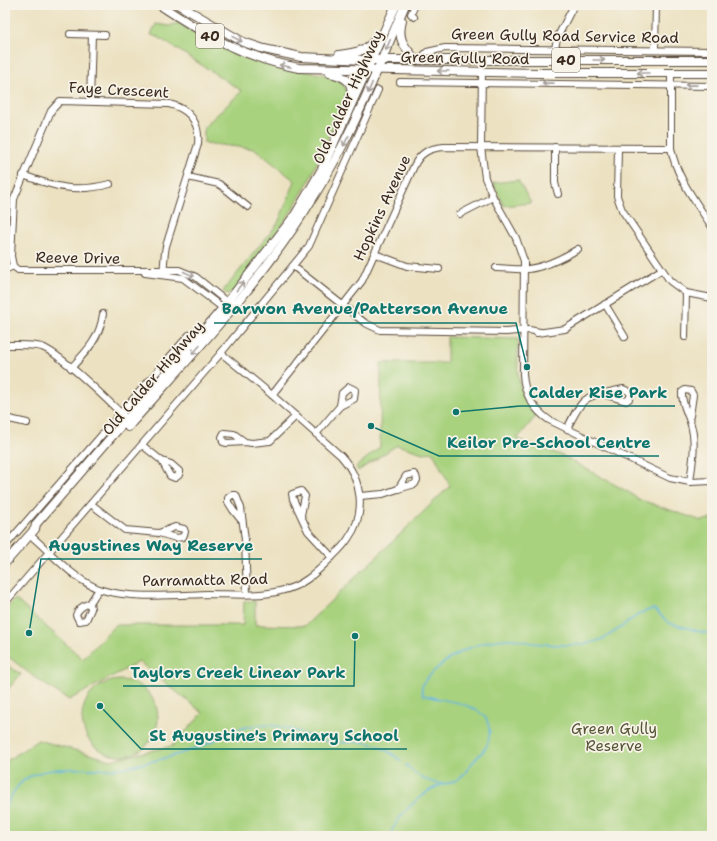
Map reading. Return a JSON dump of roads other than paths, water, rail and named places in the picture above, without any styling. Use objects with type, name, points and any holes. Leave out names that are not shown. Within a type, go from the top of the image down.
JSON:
[{"type":"main road","name":"Green Gully Road","points":[[160,5],[212,37],[246,54],[282,65],[308,69],[538,73],[712,73]]},
{"type":"main road","name":"Green Gully Road","points":[[180,5],[243,42],[279,53],[313,58],[371,60],[418,58],[712,60]]},
{"type":"main road","name":"Old Calder Highway","points":[[227,307],[295,215],[322,169],[396,5]]},
{"type":"main road","points":[[406,5],[400,37],[402,44],[418,58]]},
{"type":"main road","name":"Old Calder Highway","points":[[5,563],[32,532],[40,527],[227,307],[271,260],[314,198],[345,142],[406,5]]},
{"type":"main road","points":[[313,58],[361,52],[373,44],[384,31]]},
{"type":"main road","points":[[671,73],[672,60]]},
{"type":"main road","points":[[308,69],[343,76],[350,82],[352,89],[351,97],[322,169]]},
{"type":"street","points":[[414,17],[411,14],[415,5]]},
{"type":"street","points":[[555,49],[557,38],[574,5]]},
{"type":"street","points":[[655,49],[656,5]]},
{"type":"street","points":[[70,34],[105,35]]},
{"type":"street","points":[[90,101],[92,35]]},
{"type":"street","name":"Green Gully Road Service Road","points":[[418,58],[427,52],[437,49],[655,49],[712,51]]},
{"type":"street","points":[[672,50],[672,60]]},
{"type":"street","points":[[482,71],[481,147],[485,178],[493,197],[520,247],[524,269],[524,380],[529,397],[543,415],[567,429],[666,476],[690,482],[712,481]]},
{"type":"street","points":[[671,73],[671,148],[678,174],[712,227]]},
{"type":"street","points":[[400,82],[712,86]]},
{"type":"street","points":[[5,603],[221,353],[312,242],[378,90]]},
{"type":"street","name":"Faye Crescent","points":[[15,268],[11,256],[12,211],[14,199],[53,106],[60,101],[65,100],[169,104],[187,112],[195,121],[199,136],[188,177],[166,246],[163,272]]},
{"type":"street","name":"Hopkins Avenue","points":[[272,395],[362,281],[414,166],[421,155],[428,150],[437,147],[671,148]]},
{"type":"street","points":[[555,147],[555,183],[558,194]]},
{"type":"street","points":[[618,148],[618,201],[661,270],[670,281],[686,292],[712,298]]},
{"type":"street","points":[[23,175],[59,188],[98,187],[110,184]]},
{"type":"street","points":[[188,177],[219,184],[248,207]]},
{"type":"street","points":[[460,214],[493,197]]},
{"type":"street","points":[[496,268],[524,269],[552,262],[578,249]]},
{"type":"street","points":[[375,254],[407,266],[439,269]]},
{"type":"street","points":[[293,266],[369,326],[384,331],[540,332],[565,329],[661,270]]},
{"type":"street","points":[[5,270],[15,268]]},
{"type":"street","name":"Reeve Drive","points":[[15,268],[163,272],[183,278],[227,307]]},
{"type":"street","points":[[685,337],[686,292]]},
{"type":"street","points":[[605,304],[625,337]]},
{"type":"street","points":[[71,368],[94,342],[102,324],[103,314]]},
{"type":"street","points":[[5,546],[189,335]]},
{"type":"street","points":[[5,345],[42,348],[71,368],[130,421]]},
{"type":"street","name":"Parramatta Road","points":[[32,532],[49,552],[80,578],[99,589],[112,593],[247,594],[281,591],[298,585],[313,576],[343,547],[354,529],[358,516],[360,496],[356,479],[349,466],[316,434],[221,353]]},
{"type":"street","points":[[567,429],[583,400],[593,395],[603,394]]},
{"type":"street","points":[[316,434],[340,406]]},
{"type":"street","points":[[245,442],[252,443],[270,441],[296,416]]},
{"type":"street","points":[[690,416],[694,438],[690,482]]},
{"type":"street","points":[[5,418],[27,423]]},
{"type":"street","points":[[142,445],[162,461]]},
{"type":"street","points":[[360,496],[383,494],[398,489]]},
{"type":"street","points":[[91,504],[126,530],[159,533]]},
{"type":"street","points":[[301,515],[312,537],[332,557]]},
{"type":"street","points":[[241,520],[245,540],[247,594]]},
{"type":"street","points":[[90,604],[99,589]]},
{"type":"waterway","points":[[406,765],[425,780],[441,784],[448,783],[463,775],[486,747],[489,739],[489,726],[483,715],[477,710],[462,704],[423,695],[422,691],[424,682],[433,672],[450,658],[469,648],[490,641],[512,639],[557,645],[589,643],[605,638],[639,614],[654,609],[669,623],[705,633],[712,632]]},
{"type":"waterway","points":[[5,808],[12,794],[19,785],[31,776],[41,772],[63,769],[121,768],[188,751],[230,733],[256,725],[273,725],[330,742],[369,743],[386,750],[401,761]]},
{"type":"waterway","points":[[390,836],[398,820],[412,804],[429,791],[445,784]]},
{"type":"place","name":"Barwon Avenue/Patterson Avenue","points":[[527,367]]},
{"type":"place","name":"Calder Rise Park","points":[[456,412]]},
{"type":"place","name":"Keilor Pre-School Centre","points":[[371,426]]},
{"type":"place","name":"Augustines Way Reserve","points":[[29,633]]},
{"type":"place","name":"Taylors Creek Linear Park","points":[[355,636]]},
{"type":"place","name":"St Augustine's Primary School","points":[[100,706]]},
{"type":"park label","name":"Green Gully Reserve","points":[[614,738]]}]
